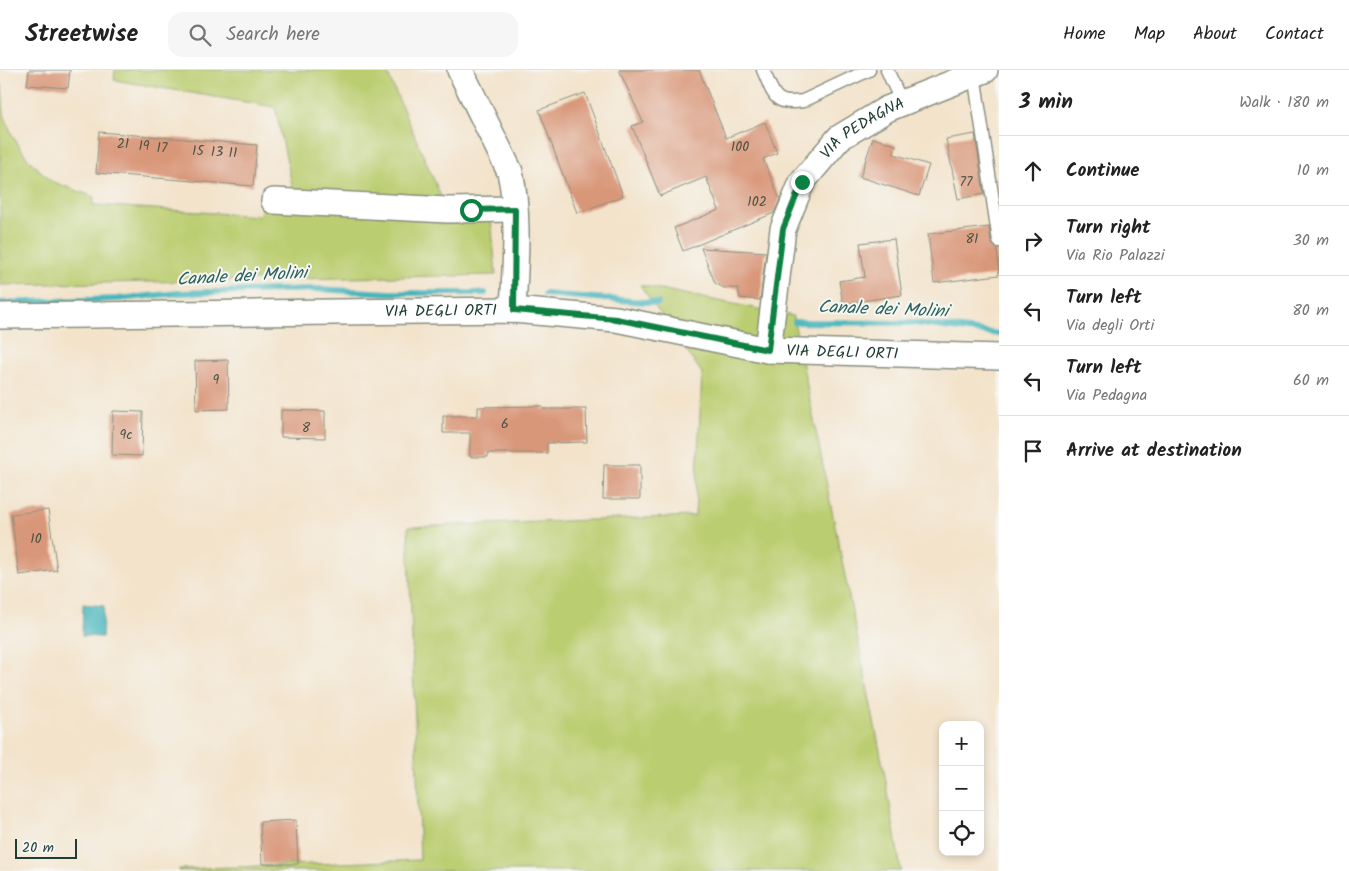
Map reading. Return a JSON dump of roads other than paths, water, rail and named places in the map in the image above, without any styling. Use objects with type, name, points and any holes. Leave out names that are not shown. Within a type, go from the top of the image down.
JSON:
[{"type":"street","points":[[460,70],[510,172],[515,209],[514,310]]},
{"type":"street","name":"VIA PEDAGNA","points":[[768,350],[783,229],[802,182],[839,138],[887,109],[968,74]]},
{"type":"street","points":[[274,202],[447,210],[515,209]]},
{"type":"street","name":"VIA DEGLI ORTI","points":[[0,316],[514,310],[616,319],[768,350],[999,357]]},
{"type":"lane","points":[[763,70],[772,90],[778,99],[785,103],[803,102],[869,70]]},
{"type":"lane","points":[[887,70],[902,103]]},
{"type":"lane","points":[[968,74],[999,241]]},
{"type":"water","points":[[83,604],[104,606],[102,637],[82,636]]},
{"type":"waterway","name":"Canale dei Molini","points":[[0,303],[117,299],[180,293],[315,289],[390,293],[485,293]]},
{"type":"waterway","name":"Canale dei Molini","points":[[545,294],[658,303]]},
{"type":"waterway","name":"Canale dei Molini","points":[[795,322],[914,323],[999,334]]}]
